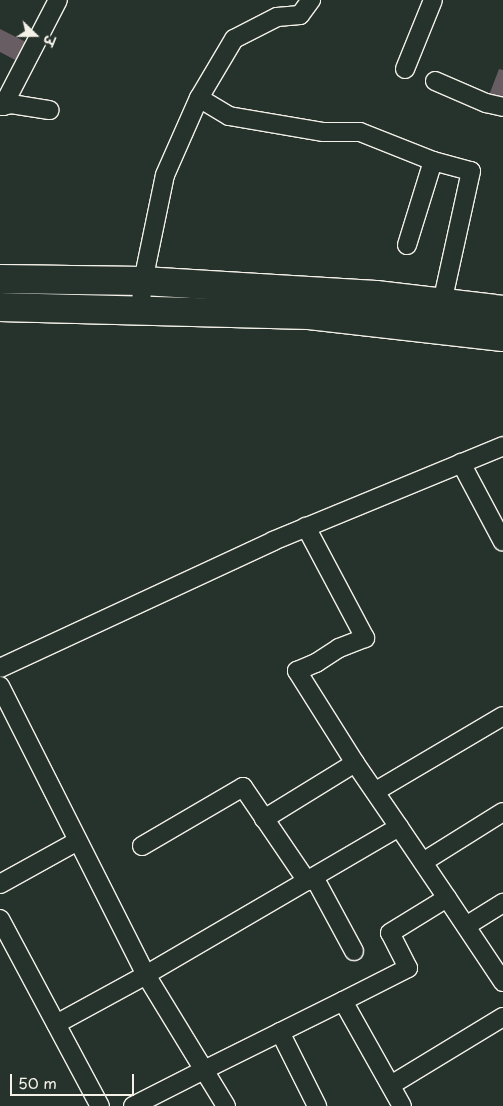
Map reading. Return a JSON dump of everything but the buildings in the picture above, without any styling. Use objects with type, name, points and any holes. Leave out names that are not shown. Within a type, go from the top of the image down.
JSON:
[{"type":"main road","points":[[0,279],[143,281],[376,296],[503,310]]},
{"type":"main road","points":[[452,304],[459,332]]},
{"type":"main road","points":[[0,307],[309,315],[503,337]]},
{"type":"street","points":[[2,105],[58,0]]},
{"type":"street","points":[[140,311],[143,281],[165,175],[198,98],[234,39],[277,17],[300,15],[311,0]]},
{"type":"street","points":[[405,69],[433,0]]},
{"type":"street","points":[[435,81],[486,103],[503,107]]},
{"type":"street","points":[[198,98],[229,116],[324,132],[360,132],[433,162],[471,170],[452,304]]},
{"type":"street","points":[[2,105],[10,104],[50,110]]},
{"type":"street","points":[[408,245],[433,162]]},
{"type":"street","points":[[0,668],[306,527],[503,446]]},
{"type":"street","points":[[461,463],[503,542]]},
{"type":"street","points":[[306,527],[365,638],[339,648],[316,663],[297,671],[355,763],[376,791],[503,982]]},
{"type":"street","points":[[0,686],[146,975],[226,1106]]},
{"type":"street","points":[[376,791],[503,716]]},
{"type":"street","points":[[264,819],[355,763]]},
{"type":"street","points":[[142,846],[243,787],[307,881]]},
{"type":"street","points":[[422,862],[503,812]]},
{"type":"street","points":[[56,1024],[146,975],[399,827]]},
{"type":"street","points":[[0,884],[78,841]]},
{"type":"street","points":[[307,881],[315,879],[354,951]]},
{"type":"street","points":[[133,1106],[408,968],[390,933],[447,898]]},
{"type":"street","points":[[466,926],[503,903]]},
{"type":"street","points":[[0,919],[100,1106]]},
{"type":"street","points":[[343,1000],[402,1106]]},
{"type":"street","points":[[391,1085],[503,1017]]},
{"type":"street","points":[[280,1032],[317,1106]]}]
